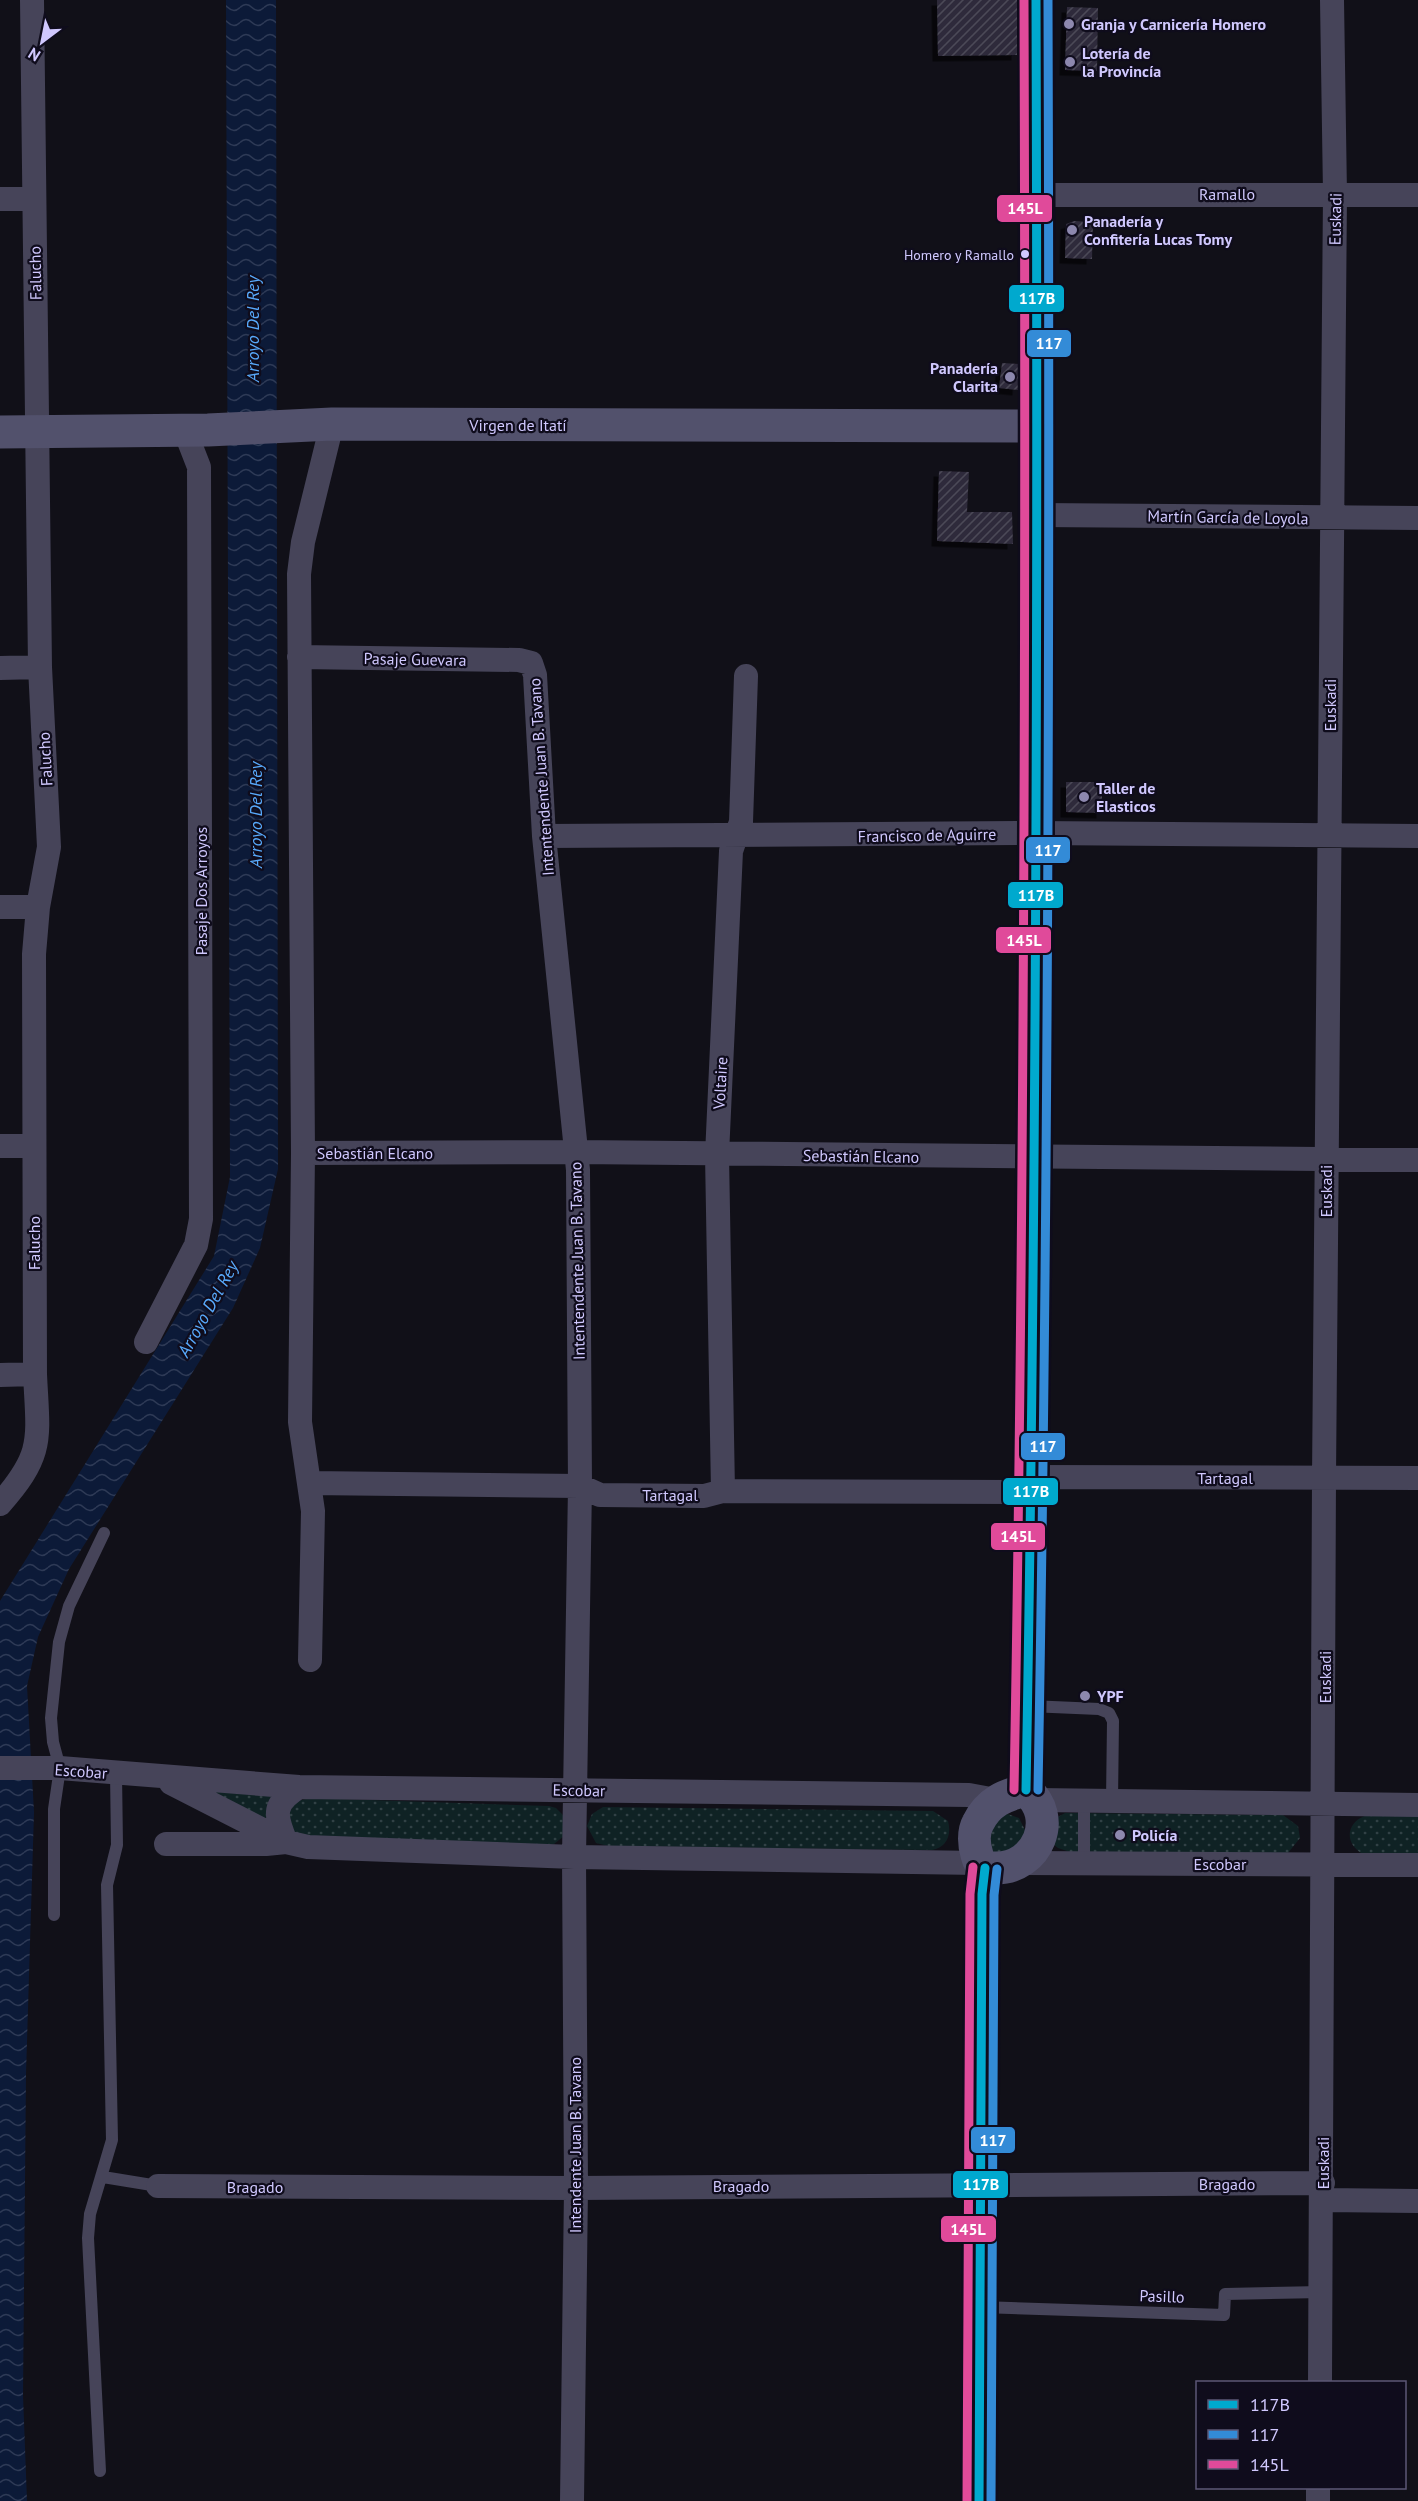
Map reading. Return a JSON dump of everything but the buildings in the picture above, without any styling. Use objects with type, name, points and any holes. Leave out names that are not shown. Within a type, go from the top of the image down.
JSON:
[{"type":"main road","points":[[982,1866],[1007,1868],[1022,1863],[1035,1849],[1040,1836],[1042,1819],[1020,1797],[1027,1706],[1032,1484],[1038,515],[1036,0]]},
{"type":"main road","name":"Virgen de Itatí","points":[[0,432],[196,430],[320,424],[1037,426]]},
{"type":"main road","points":[[979,2501],[982,1866],[975,1848],[977,1825],[1020,1797]]},
{"type":"street","name":"Falucho","points":[[0,1504],[22,1480],[34,1456],[38,1436],[35,1374],[34,954],[38,907],[49,847],[40,668],[39,432],[33,199],[32,0]]},
{"type":"street","name":"Euskadi","points":[[1320,2381],[1325,1804],[1324,1478],[1335,194],[1332,0]]},
{"type":"street","name":"Ramallo","points":[[1036,195],[1418,195]]},
{"type":"street","points":[[0,199],[33,199]]},
{"type":"street","points":[[310,1660],[313,1511],[300,1422],[303,1153],[299,657],[301,556],[320,424]]},
{"type":"street","name":"Pasaje Dos Arroyos","points":[[147,1342],[196,1245],[201,1219],[199,467],[196,430]]},
{"type":"street","name":"Martín García de Loyola","points":[[1038,515],[1418,518]]},
{"type":"street","name":"Pasaje Guevara","points":[[299,657],[519,660],[531,663]]},
{"type":"street","name":"Intentendente Juan B. Tavano","points":[[531,663],[536,675],[544,836],[578,1170],[580,1486],[577,1790]]},
{"type":"street","points":[[0,668],[40,668]]},
{"type":"street","name":"Voltaire","points":[[723,1491],[717,1155],[730,851],[741,822],[746,676]]},
{"type":"street","name":"Francisco de Aguirre","points":[[544,836],[735,837],[1035,833],[1418,836]]},
{"type":"street","points":[[0,907],[38,907]]},
{"type":"street","points":[[0,1146],[34,1146]]},
{"type":"street","name":"Sebastián Elcano","points":[[303,1153],[575,1152],[1327,1161],[1418,1160]]},
{"type":"street","points":[[0,1375],[35,1374]]},
{"type":"street","name":"Tartagal","points":[[309,1483],[580,1486],[600,1495],[704,1496],[723,1491],[1418,1478]]},
{"type":"street","name":"Escobar","points":[[0,1768],[56,1768],[299,1787],[969,1795],[1084,1801],[1418,1805]]},
{"type":"street","name":"Escobar","points":[[161,1778],[286,1842],[308,1846],[574,1857],[982,1866]]},
{"type":"street","points":[[286,1842],[277,1822],[279,1804],[284,1797],[299,1787]]},
{"type":"street","name":"Intendente Juan B. Tavano","points":[[572,2501],[576,2188],[574,1857],[577,1790]]},
{"type":"street","name":"Escobar","points":[[166,1844],[266,1845],[286,1842]]},
{"type":"street","name":"Escobar","points":[[1022,1863],[1418,1865]]},
{"type":"street","name":"Bragado","points":[[158,2186],[576,2188],[979,2185],[1323,2192],[1418,2201]]},
{"type":"lane","points":[[54,1915],[56,1768],[51,1718],[59,1642],[69,1606],[104,1533]]},
{"type":"lane","points":[[1027,1706],[1099,1709],[1109,1713],[1113,1720],[1112,1801]]},
{"type":"lane","points":[[100,2471],[88,2238],[90,2214],[103,2177],[112,2140],[107,1885],[117,1845],[116,1773]]},
{"type":"lane","points":[[1084,1801],[1084,1864]]},
{"type":"lane","points":[[103,2177],[158,2186]]},
{"type":"lane","name":"Pasillo","points":[[980,2307],[1224,2315],[1225,2294],[1322,2292]]},
{"type":"green space","points":[[191,1785],[284,1791],[272,1825]]},
{"type":"green space","points":[[310,1798],[549,1806],[556,1808],[565,1817],[564,1836],[554,1844],[548,1845],[302,1837],[291,1829],[289,1811],[297,1801]]},
{"type":"green space","points":[[603,1807],[933,1811],[948,1821],[949,1831],[947,1840],[937,1849],[932,1850],[608,1846],[596,1843],[587,1826],[592,1814]]},
{"type":"green space","points":[[1005,1813],[1019,1818],[1026,1832],[1018,1852],[991,1852],[984,1828]]},
{"type":"green space","points":[[1065,1813],[1283,1815],[1298,1826],[1300,1838],[1288,1853],[1070,1852],[1053,1844],[1054,1819]]},
{"type":"green space","points":[[1365,1816],[1418,1816],[1418,1855],[1363,1854],[1357,1850],[1350,1840],[1351,1829],[1358,1819]]},
{"type":"water","name":"Arroyo Del Rey","points":[[226,0],[276,0],[278,1169],[260,1248],[233,1308],[69,1569],[38,1637],[27,1686],[34,1812],[26,2074],[23,2395],[27,2501],[0,2501],[0,1601],[214,1256],[230,1177]]},
{"type":"transit line","name":"145L","points":[[1014,1790],[1024,895],[1024,0]]},
{"type":"transit line","name":"117B","points":[[1026,1790],[1036,895],[1036,0]]},
{"type":"transit line","name":"117","points":[[1038,1790],[1048,895],[1048,0]]},
{"type":"transit line","name":"145L","points":[[967,2501],[970,1894],[973,1867]]},
{"type":"transit line","name":"117B","points":[[979,2501],[982,1894],[985,1868]]},
{"type":"transit line","name":"117","points":[[991,2501],[994,1895],[997,1869]]},
{"type":"place","name":"Granja y Carnicería Homero","points":[[1069,24]]},
{"type":"place","name":"Lotería de la Provincía","points":[[1070,62]]},
{"type":"place","name":"Panadería y Confitería Lucas Tomy","points":[[1072,230]]},
{"type":"place","name":"Homero y Ramallo","points":[[1025,254]]},
{"type":"place","name":"Panadería Clarita","points":[[1010,377]]},
{"type":"place","name":"Taller de Elasticos","points":[[1084,797]]},
{"type":"place","name":"YPF","points":[[1085,1696]]},
{"type":"place","name":"Policía","points":[[1120,1835]]}]
